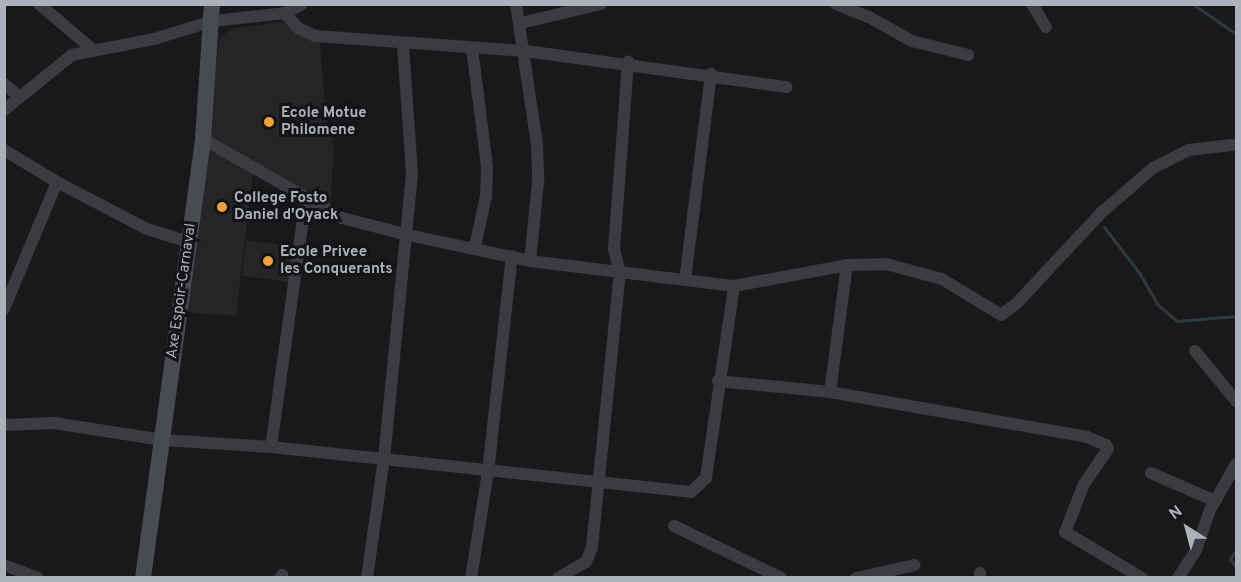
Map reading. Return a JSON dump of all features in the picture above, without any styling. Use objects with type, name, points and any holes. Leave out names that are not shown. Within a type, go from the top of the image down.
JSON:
[{"type":"street","points":[[39,4],[92,49]]},
{"type":"street","points":[[4,110],[72,55],[92,49],[154,39],[212,13],[285,12],[302,4]]},
{"type":"street","points":[[516,4],[526,51],[538,183],[530,261]]},
{"type":"street","points":[[521,23],[601,4]]},
{"type":"street","points":[[836,4],[869,16],[912,41],[969,55]]},
{"type":"street","points":[[1032,4],[1046,27]]},
{"type":"street","points":[[285,12],[298,27],[315,36],[526,51],[711,74],[787,87]]},
{"type":"street","name":"Axe Espoir-Carnaval","points":[[143,578],[203,139],[212,13]]},
{"type":"street","points":[[367,578],[384,459],[408,235],[412,136],[404,44]]},
{"type":"street","points":[[472,48],[487,166],[486,196],[475,247]]},
{"type":"street","points":[[558,578],[590,555],[600,482],[620,273],[614,249],[628,63]]},
{"type":"street","points":[[685,280],[711,74]]},
{"type":"street","points":[[4,84],[19,96]]},
{"type":"street","points":[[203,139],[342,218],[408,235],[475,247],[530,261],[734,286],[847,265],[870,263],[914,269],[942,279],[1002,315],[1017,303],[1101,213],[1153,168],[1188,150],[1233,145]]},
{"type":"street","points":[[4,150],[57,182],[139,225],[189,242]]},
{"type":"street","points":[[4,309],[57,182]]},
{"type":"street","points":[[271,447],[306,198]]},
{"type":"street","points":[[471,578],[488,472],[512,256]]},
{"type":"street","points":[[830,392],[847,265]]},
{"type":"street","points":[[4,425],[54,423],[163,440],[271,447],[691,492],[702,486],[734,286]]},
{"type":"street","points":[[1195,351],[1236,401]]},
{"type":"street","points":[[718,381],[830,392],[1087,437],[1106,445],[1108,449],[1084,484],[1065,532],[1142,578]]},
{"type":"street","points":[[1178,578],[1196,550],[1215,501],[1236,464]]},
{"type":"street","points":[[1151,473],[1215,501]]},
{"type":"street","points":[[674,526],[781,578]]},
{"type":"street","points":[[856,578],[915,565]]},
{"type":"street","points":[[4,566],[38,578]]},
{"type":"shaded area","name":"Ecole Motue Philomene","points":[[285,21],[320,44],[325,107],[334,148],[330,207],[208,137],[219,39],[230,29]]},
{"type":"shaded area","name":"College Fosto Daniel d'Oyack","points":[[205,146],[253,172],[236,316],[183,312]]},
{"type":"shaded area","name":"Ecole Privee les Conquerants","points":[[246,240],[295,247],[290,282],[242,276]]},
{"type":"waterway","points":[[1193,4],[1236,34]]},
{"type":"waterway","points":[[1104,227],[1140,274],[1158,305],[1177,321],[1236,316]]},
{"type":"waterway","points":[[1236,550],[1230,559],[1236,567]]},
{"type":"place","name":"Ecole Motue Philomene","points":[[269,122]]},
{"type":"place","name":"College Fosto Daniel d'Oyack","points":[[222,207]]},
{"type":"place","name":"Ecole Privee les Conquerants","points":[[268,261]]}]
